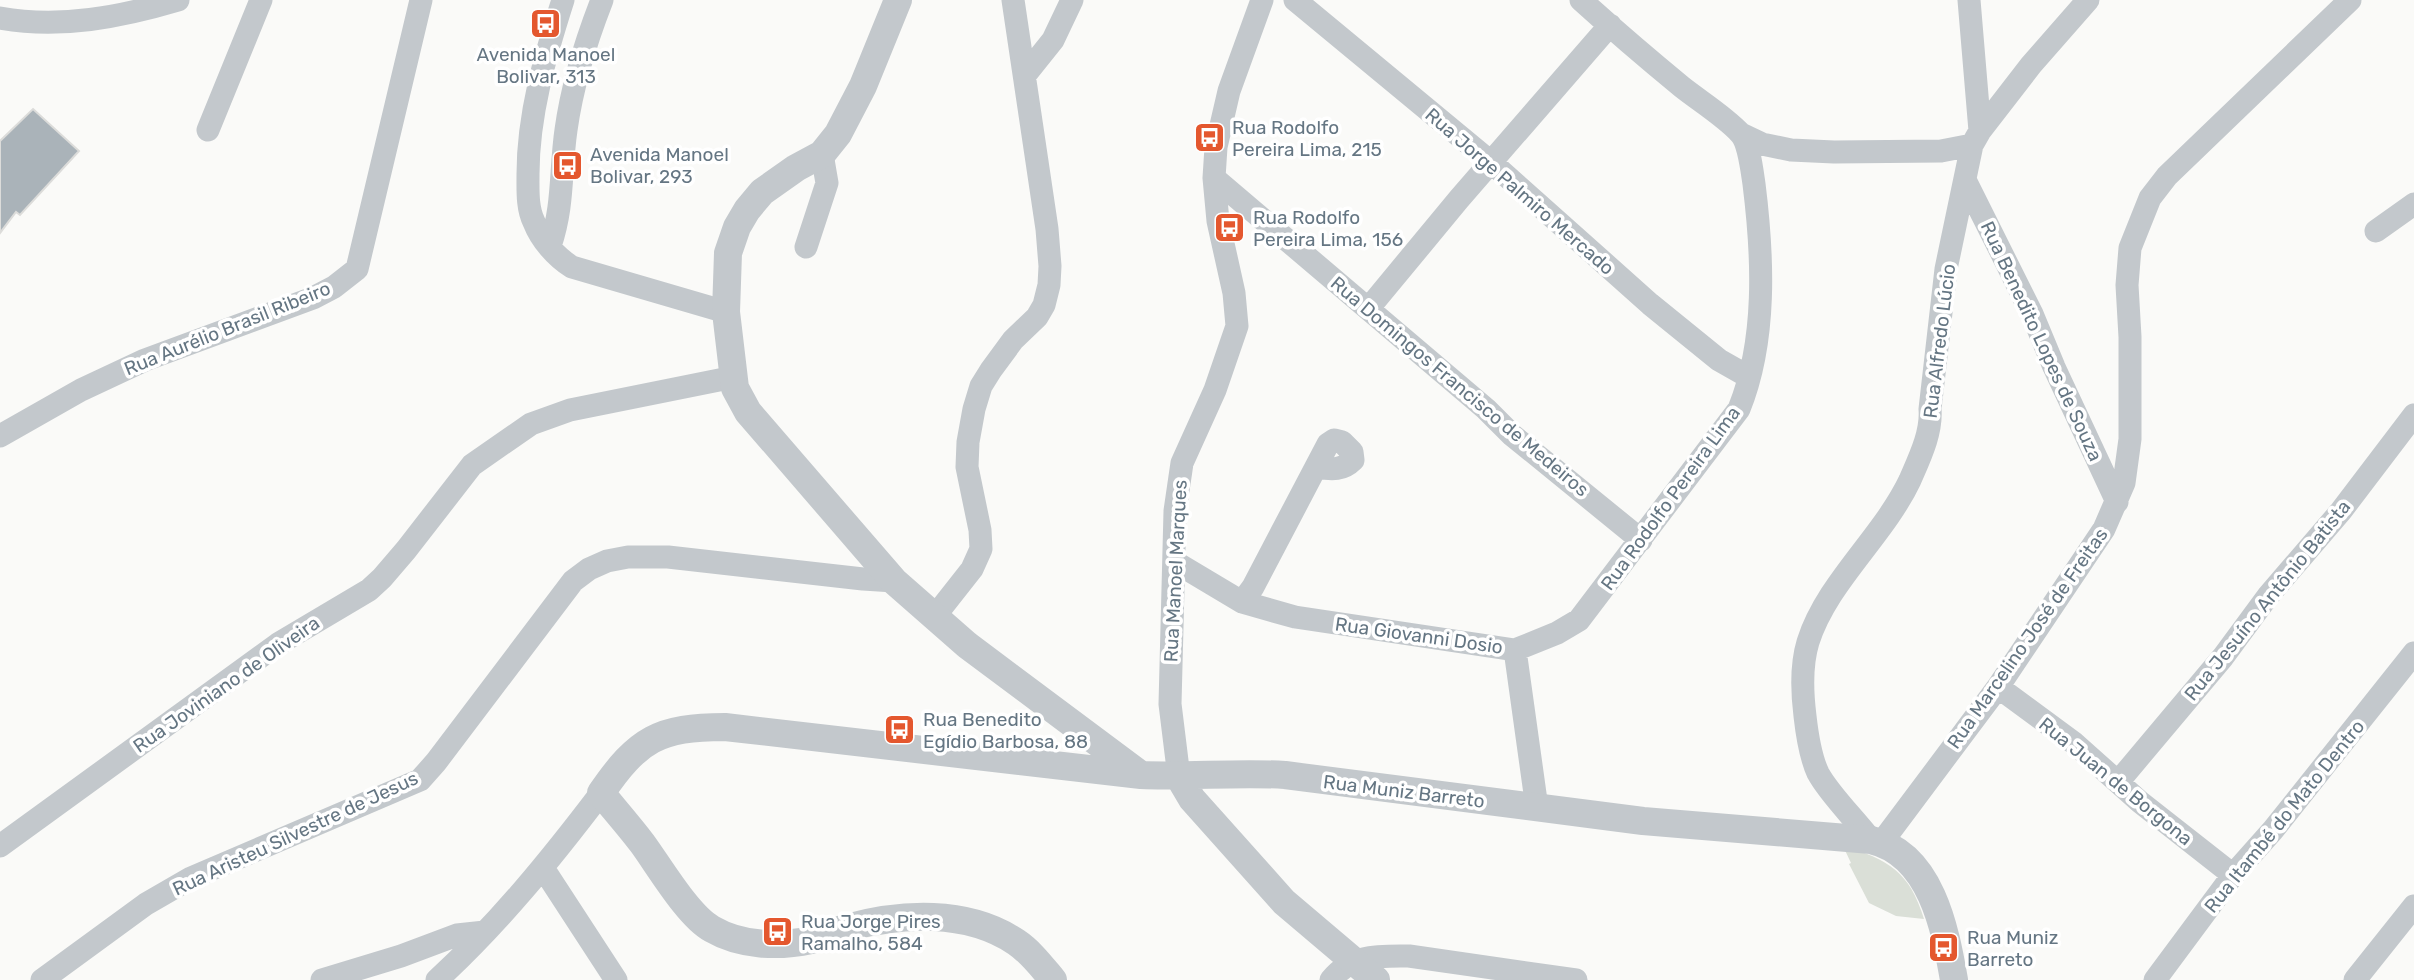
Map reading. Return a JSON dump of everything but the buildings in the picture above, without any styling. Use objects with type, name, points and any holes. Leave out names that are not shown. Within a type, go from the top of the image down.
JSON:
[{"type":"street","points":[[0,18],[69,22],[131,13],[178,0]]},
{"type":"street","points":[[208,130],[261,0]]},
{"type":"street","name":"Rua Aurélio Brasil Ribeiro","points":[[0,436],[107,377],[181,346],[313,298],[334,287],[357,269],[421,0]]},
{"type":"street","points":[[564,0],[550,40],[539,86],[528,152],[528,195],[533,222],[559,258],[572,267],[726,312]]},
{"type":"street","points":[[550,246],[563,188],[566,130],[580,67],[602,0]]},
{"type":"street","points":[[935,616],[972,569],[981,549],[967,453],[974,409],[981,386],[1013,340],[1037,317],[1049,285],[1047,229],[1013,0]]},
{"type":"street","points":[[1025,75],[1053,40],[1072,0]]},
{"type":"street","points":[[1214,178],[1216,147],[1229,91],[1262,0]]},
{"type":"street","name":"Rua Jorge Palmiro Mercado","points":[[1295,0],[1492,163],[1650,304],[1719,360],[1749,377]]},
{"type":"street","points":[[1581,0],[1742,135],[1762,144],[1791,150],[1834,152],[1941,152],[1976,138],[1969,0]]},
{"type":"street","name":"Rua Alfredo Lúcio","points":[[1876,841],[1818,772],[1807,736],[1802,699],[1808,642],[1820,615],[1902,496],[1918,461],[1931,419],[1942,294],[1976,138],[2031,65],[2088,0]]},
{"type":"street","name":"Rua Marcelino José de Freitas","points":[[1876,841],[1998,687],[2104,528],[2117,502],[2127,465],[2130,439],[2127,285],[2130,248],[2150,198],[2167,176],[2350,0]]},
{"type":"street","points":[[895,3],[851,112],[822,154],[762,192],[737,227],[728,253],[726,312],[738,396],[748,412],[894,581],[967,645],[1141,775]]},
{"type":"street","points":[[1368,309],[1610,25]]},
{"type":"street","name":"Rua Rodolfo Pereira Lima","points":[[1515,650],[1557,633],[1579,620],[1739,409],[1746,391],[1756,338],[1759,267],[1758,216],[1752,166],[1742,135]]},
{"type":"street","points":[[807,247],[827,183],[822,154]]},
{"type":"street","name":"Rua Domingos Francisco de Medeiros","points":[[1214,178],[1486,409],[1513,435],[1641,540]]},
{"type":"street","name":"Rua Manoel Marques","points":[[1179,777],[1170,704],[1175,511],[1182,463],[1222,372],[1237,326],[1234,293],[1218,221],[1214,178]]},
{"type":"street","name":"Rua Benedito Lopes de Souza","points":[[1965,180],[2027,303],[2117,502]]},
{"type":"street","points":[[2376,231],[2414,204]]},
{"type":"street","name":"Rua Joviniano de Oliveira","points":[[0,846],[278,644],[369,590],[382,579],[421,532],[472,465],[531,424],[570,410],[734,377]]},
{"type":"street","name":"Rua Jesuíno Antônio Batista","points":[[2118,782],[2223,656],[2256,610],[2341,511],[2414,415]]},
{"type":"street","points":[[1242,602],[1318,467]]},
{"type":"street","name":"Rua Aristeu Silvestre de Jesus","points":[[42,980],[136,910],[191,878],[420,780],[573,581],[589,569],[607,561],[628,557],[668,557],[894,581]]},
{"type":"street","name":"Rua Giovanni Dosio","points":[[1175,562],[1242,602],[1295,617],[1515,650],[1537,808]]},
{"type":"street","name":"Rua Itambé do Mato Dentro","points":[[2155,980],[2233,875],[2273,830],[2414,653]]},
{"type":"street","name":"Rua Juan de Borgona","points":[[1998,687],[2074,743],[2233,875]]},
{"type":"street","name":"Rua Muniz Barreto","points":[[601,793],[630,756],[647,741],[689,727],[724,727],[1141,775],[1285,775],[1643,821],[1876,841]]},
{"type":"street","points":[[1214,774],[1231,841]]},
{"type":"street","points":[[1179,777],[1192,800],[1284,902],[1376,980]]},
{"type":"street","points":[[437,980],[543,868],[601,793],[640,840],[681,898],[710,929],[739,940],[768,944],[811,940],[847,928],[887,920],[931,916],[958,919],[978,923],[1016,942],[1053,980]]},
{"type":"street","points":[[1876,841],[1908,860],[1933,897],[1939,910],[1954,980]]},
{"type":"street","points":[[543,868],[616,980]]},
{"type":"street","points":[[2355,980],[2414,906]]},
{"type":"street","points":[[322,980],[491,925]]},
{"type":"street","points":[[1331,980],[1353,960],[1381,956],[1409,956],[1576,980]]},
{"type":"shaded area","points":[[1843,846],[1873,856],[1895,870],[1912,890],[1924,919],[1896,916],[1869,903]]},
{"type":"place","name":"Avenida Manoel Bolivar, 313","points":[[546,23]]},
{"type":"place","name":"Rua Rodolfo Pereira Lima, 215","points":[[1209,138]]},
{"type":"place","name":"Avenida Manoel Bolivar, 293","points":[[567,165]]},
{"type":"place","name":"Rua Rodolfo Pereira Lima, 156","points":[[1230,228]]},
{"type":"place","name":"Rua Benedito Egídio Barbosa, 88","points":[[900,730]]},
{"type":"place","name":"Rua Jorge Pires Ramalho, 584","points":[[778,932]]},
{"type":"place","name":"Rua Muniz Barreto","points":[[1944,948]]}]
